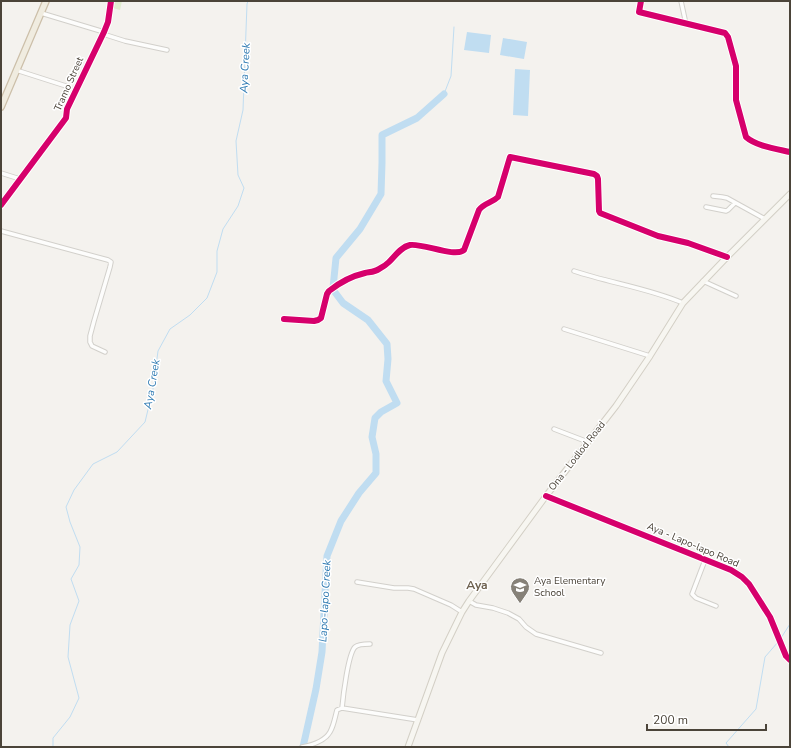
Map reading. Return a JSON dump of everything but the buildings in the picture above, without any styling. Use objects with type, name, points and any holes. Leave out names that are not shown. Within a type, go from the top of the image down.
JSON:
[{"type":"highway","points":[[1,107],[46,1]]},
{"type":"main road","name":"Ona - Lodlod Road","points":[[408,747],[442,653],[469,601],[546,496],[616,406],[650,356],[683,303],[790,194]]},
{"type":"street","name":"Tramo Street","points":[[1,206],[66,118],[67,109],[104,33],[108,22],[111,1]]},
{"type":"street","points":[[641,1],[639,12],[725,33],[728,38],[737,71],[736,100],[746,137],[750,141],[790,152]]},
{"type":"street","points":[[682,1],[686,24]]},
{"type":"street","points":[[41,13],[121,40],[167,50]]},
{"type":"street","points":[[16,70],[66,86]]},
{"type":"street","points":[[284,319],[318,320],[321,318],[329,291],[352,277],[378,270],[388,264],[405,246],[412,245],[458,253],[462,252],[479,210],[484,205],[498,197],[510,157],[594,174],[598,179],[600,213],[658,236],[688,243],[727,257]]},
{"type":"street","points":[[1,173],[20,179]]},
{"type":"street","points":[[713,196],[727,198],[765,219]]},
{"type":"street","points":[[706,207],[726,211],[735,203]]},
{"type":"street","points":[[1,231],[111,262],[90,336],[92,346],[105,352]]},
{"type":"street","points":[[574,271],[594,278],[668,296],[683,303]]},
{"type":"street","points":[[703,281],[736,296]]},
{"type":"street","points":[[564,328],[650,356]]},
{"type":"street","points":[[554,430],[588,442]]},
{"type":"street","name":"Aya - Lapo-lapo Road","points":[[546,496],[731,570],[742,577],[749,584],[770,617],[786,656],[790,660]]},
{"type":"street","points":[[705,560],[692,594],[696,598],[716,606]]},
{"type":"street","points":[[357,582],[394,588],[414,589],[451,605],[462,612]]},
{"type":"street","points":[[469,601],[479,606],[493,608],[508,614],[519,620],[533,632],[542,636],[601,653]]},
{"type":"street","points":[[342,708],[352,652],[358,645],[370,644]]},
{"type":"street","points":[[302,747],[322,740],[330,732],[337,710],[342,708],[418,720]]},
{"type":"green space","points":[[114,1],[122,1],[120,10],[113,8]]},
{"type":"water","points":[[467,32],[491,35],[489,53],[464,50]]},
{"type":"water","points":[[503,38],[527,42],[524,59],[500,55]]},
{"type":"water","points":[[515,69],[530,70],[528,116],[513,115]]},
{"type":"waterway","name":"Aya Creek","points":[[53,747],[53,738],[70,717],[79,698],[68,657],[70,625],[79,601],[71,579],[79,565],[80,547],[66,507],[74,490],[93,464],[117,452],[145,422],[153,389],[158,351],[170,329],[190,315],[207,298],[217,272],[217,251],[223,229],[238,206],[244,188],[238,175],[236,141],[243,110],[248,1]]},
{"type":"waterway","name":"Lapo-lapo Creek","points":[[444,94],[451,76],[454,27]]},
{"type":"waterway","name":"Lapo-lapo Creek","points":[[303,747],[316,689],[322,652],[327,556],[341,521],[359,493],[376,473],[376,454],[372,437],[375,418],[381,412],[397,403],[386,381],[388,359],[387,344],[368,320],[343,303],[334,291],[336,258],[360,229],[381,194],[382,135],[417,118],[444,94]]},
{"type":"waterway","points":[[781,638],[790,624]]},
{"type":"waterway","points":[[729,747],[726,743],[756,709],[765,657],[778,642]]},
{"type":"cycle path","points":[[1,205],[66,118],[67,109],[108,22],[111,1]]},
{"type":"cycle path","points":[[641,1],[639,12],[725,33],[728,37],[736,66],[736,100],[746,137],[755,143],[790,152]]},
{"type":"cycle path","points":[[284,319],[318,320],[321,318],[329,291],[341,283],[360,274],[376,271],[388,263],[401,249],[407,246],[416,245],[454,252],[464,250],[479,210],[498,197],[510,157],[594,174],[598,179],[600,213],[658,236],[688,243],[727,257]]},
{"type":"cycle path","points":[[546,496],[731,570],[742,577],[749,584],[770,617],[786,656],[790,660]]},
{"type":"place","name":"Aya Elementary School","points":[[520,604]]},
{"type":"district","name":"Aya","points":[[477,585]]}]
